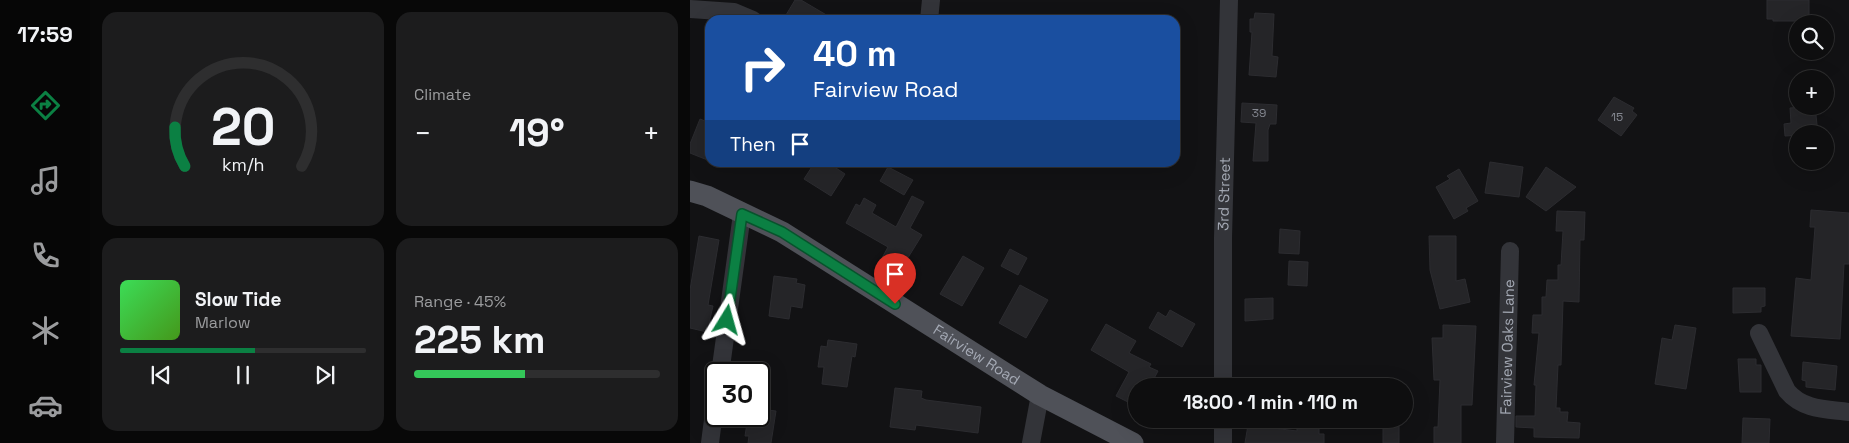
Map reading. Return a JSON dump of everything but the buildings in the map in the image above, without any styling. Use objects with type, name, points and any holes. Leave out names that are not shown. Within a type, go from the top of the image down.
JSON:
[{"type":"main road","name":"Fairview Road","points":[[690,191],[707,196],[782,232],[1040,396],[1133,443]]},
{"type":"street","points":[[930,15],[931,0]]},
{"type":"street","name":"3rd Street","points":[[1223,378],[1223,238],[1229,0]]},
{"type":"street","points":[[690,9],[734,12],[741,15]]},
{"type":"street","points":[[722,362],[742,214]]},
{"type":"street","name":"Fairview Oaks Lane","points":[[1505,443],[1510,251]]},
{"type":"street","points":[[1759,333],[1787,391],[1800,404],[1849,412]]},
{"type":"street","points":[[1031,443],[1040,396]]},
{"type":"street","points":[[710,443],[712,427]]},
{"type":"street","points":[[1223,428],[1223,443]]},
{"type":"route","points":[[727,320],[742,214],[782,232],[895,304]]}]
